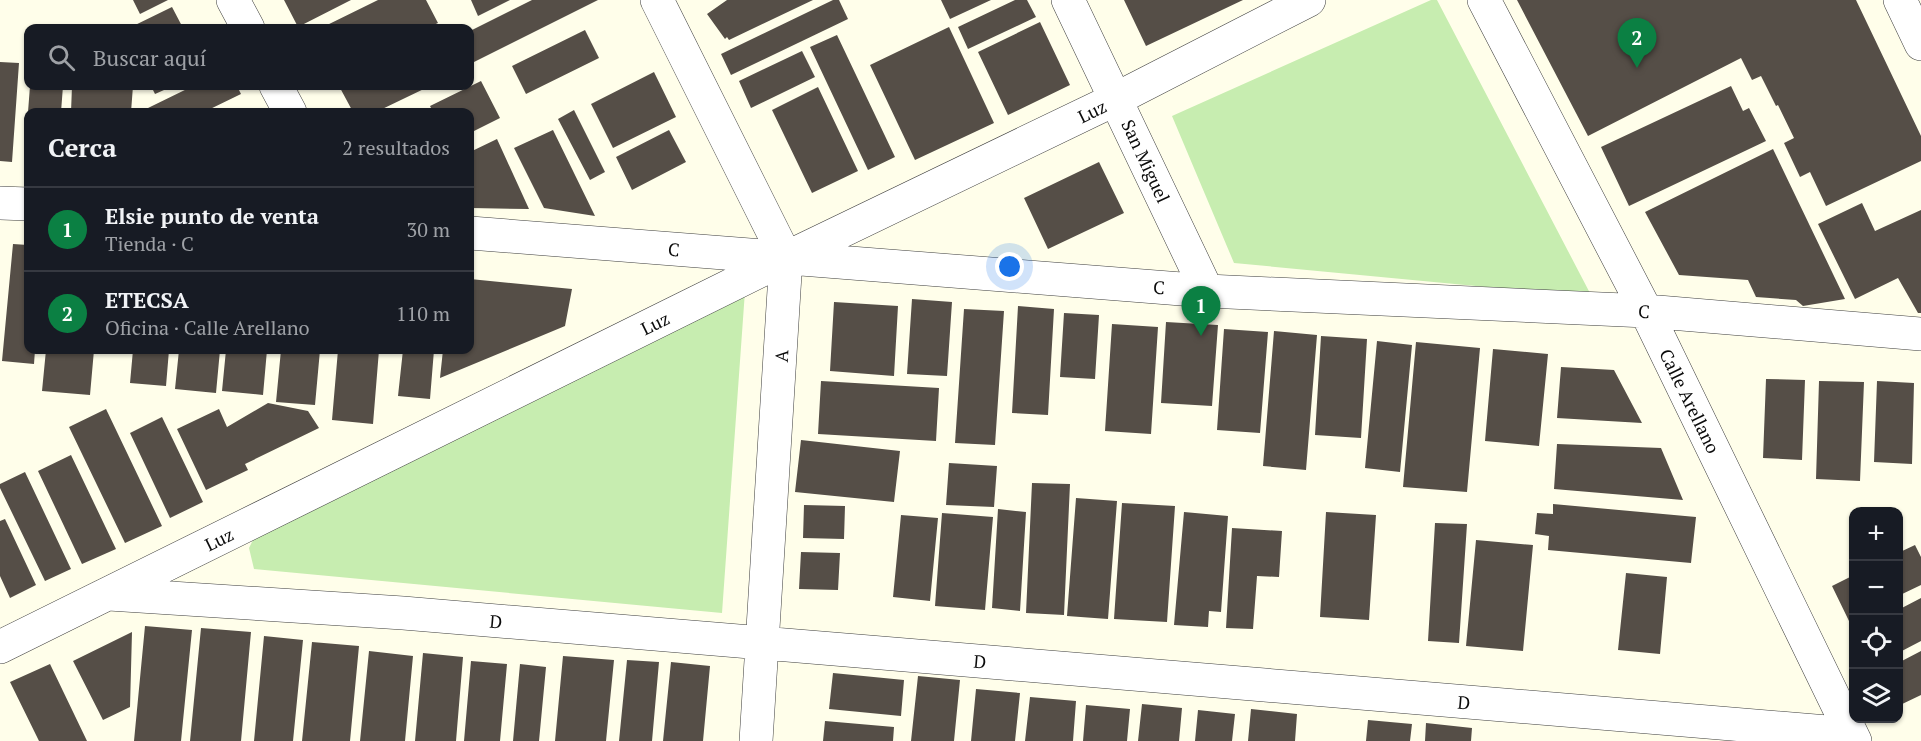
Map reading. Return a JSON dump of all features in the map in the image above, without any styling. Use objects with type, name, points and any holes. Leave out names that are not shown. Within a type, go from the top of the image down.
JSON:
[{"type":"street","points":[[233,0],[246,24]]},
{"type":"street","name":"A","points":[[657,0],[786,258],[756,741]]},
{"type":"street","name":"San Miguel","points":[[1068,0],[1207,291]]},
{"type":"street","name":"Luz","points":[[0,647],[786,258],[1116,99],[1309,0]]},
{"type":"street","name":"Calle Arellano","points":[[1484,0],[1646,311],[1853,737]]},
{"type":"street","points":[[1900,0],[1921,44]]},
{"type":"street","points":[[278,90],[288,108]]},
{"type":"street","points":[[0,202],[24,204]]},
{"type":"street","name":"C","points":[[474,233],[1207,291],[1646,311],[1921,334]]},
{"type":"street","name":"D","points":[[109,594],[403,613],[1853,737]]},
{"type":"green space","points":[[1431,0],[1437,0],[1592,297],[1234,263],[1172,116]]},
{"type":"green space","points":[[745,291],[722,613],[254,569],[249,548],[261,524]]},
{"type":"building","points":[[133,0],[168,0],[140,14]]},
{"type":"building","points":[[284,0],[351,0],[304,24],[296,24]]},
{"type":"building","points":[[378,0],[426,0],[438,23],[436,24],[329,24]]},
{"type":"building","points":[[471,0],[510,0],[478,16]]},
{"type":"building","points":[[532,0],[598,0],[474,62],[474,29]]},
{"type":"building","points":[[727,0],[813,0],[729,40],[727,37],[725,39],[707,14]]},
{"type":"building","points":[[833,0],[839,0],[848,19],[731,75],[721,54]]},
{"type":"building","points":[[941,0],[991,0],[950,19]]},
{"type":"building","points":[[1015,0],[1027,0],[1036,17],[968,49],[958,27]]},
{"type":"building","points":[[1124,0],[1243,0],[1146,46]]},
{"type":"building","points":[[1517,0],[1856,0],[1921,136],[1921,161],[1826,206],[1810,172],[1800,177],[1784,143],[1794,138],[1778,105],[1776,106],[1761,76],[1752,80],[1741,58],[1588,136]]},
{"type":"building","points":[[172,7],[181,24],[137,24]]},
{"type":"building","points":[[1040,22],[1070,85],[1008,115],[978,52]]},
{"type":"building","points":[[949,27],[994,123],[915,160],[870,65]]},
{"type":"building","points":[[585,30],[599,58],[526,94],[512,66]]},
{"type":"building","points":[[837,35],[895,157],[868,170],[810,47]]},
{"type":"building","points":[[802,51],[815,77],[751,108],[739,81]]},
{"type":"building","points":[[0,62],[19,63],[12,162],[0,161]]},
{"type":"building","points":[[654,72],[676,117],[613,148],[591,104]]},
{"type":"building","points":[[481,81],[500,118],[474,131],[474,108],[431,108],[430,106],[463,90],[474,90],[474,84]]},
{"type":"building","points":[[1731,86],[1743,111],[1749,108],[1766,141],[1629,206],[1601,147]]},
{"type":"building","points":[[818,87],[858,171],[812,193],[772,110]]},
{"type":"building","points":[[30,90],[63,90],[61,108],[28,108]]},
{"type":"building","points":[[72,90],[133,90],[131,108],[71,108]]},
{"type":"building","points":[[185,90],[239,90],[241,94],[212,108],[148,108]]},
{"type":"building","points":[[341,90],[422,90],[384,108],[351,108]]},
{"type":"building","points":[[574,110],[605,172],[590,180],[558,119]]},
{"type":"building","points":[[553,130],[595,216],[544,208],[514,148]]},
{"type":"building","points":[[669,130],[686,162],[632,190],[616,157]]},
{"type":"building","points":[[497,139],[529,209],[474,208],[474,150]]},
{"type":"building","points":[[1773,149],[1845,299],[1803,306],[1796,300],[1756,297],[1748,280],[1679,275],[1645,212]]},
{"type":"building","points":[[1099,162],[1124,213],[1048,249],[1024,198]]},
{"type":"building","points":[[1862,203],[1875,231],[1921,210],[1921,313],[1918,313],[1898,278],[1855,299],[1818,224]]},
{"type":"building","points":[[13,244],[24,245],[24,354],[35,354],[34,364],[2,361]]},
{"type":"building","points":[[474,279],[572,289],[565,326],[440,378],[443,354],[474,354]]},
{"type":"building","points":[[912,299],[952,302],[947,376],[907,374]]},
{"type":"building","points":[[834,302],[898,306],[894,376],[830,371]]},
{"type":"building","points":[[1018,306],[1054,309],[1048,415],[1012,413]]},
{"type":"building","points":[[964,309],[1004,311],[995,445],[955,443]]},
{"type":"building","points":[[1064,313],[1099,315],[1095,379],[1060,377]]},
{"type":"building","points":[[1166,322],[1218,325],[1212,406],[1161,403]]},
{"type":"building","points":[[1112,324],[1158,327],[1151,434],[1105,431]]},
{"type":"building","points":[[1224,329],[1268,332],[1260,433],[1217,430]]},
{"type":"building","points":[[1274,331],[1317,335],[1306,470],[1263,466]]},
{"type":"building","points":[[1321,336],[1367,339],[1361,438],[1315,435]]},
{"type":"building","points":[[1377,341],[1412,345],[1400,472],[1365,468]]},
{"type":"building","points":[[1416,342],[1480,348],[1467,492],[1403,487]]},
{"type":"building","points":[[1493,349],[1548,354],[1539,446],[1485,441]]},
{"type":"building","points":[[46,354],[94,354],[90,395],[42,391]]},
{"type":"building","points":[[133,354],[169,354],[166,386],[130,383]]},
{"type":"building","points":[[179,354],[220,354],[216,393],[175,389]]},
{"type":"building","points":[[226,354],[267,354],[263,395],[222,391]]},
{"type":"building","points":[[281,354],[320,354],[315,405],[276,402]]},
{"type":"building","points":[[338,354],[379,354],[373,424],[332,420]]},
{"type":"building","points":[[403,354],[434,354],[430,399],[398,396]]},
{"type":"building","points":[[1561,367],[1614,370],[1642,423],[1557,418]]},
{"type":"building","points":[[1766,379],[1805,380],[1802,460],[1763,458]]},
{"type":"building","points":[[821,381],[939,388],[936,441],[818,434]]},
{"type":"building","points":[[1819,381],[1864,382],[1860,481],[1816,479]]},
{"type":"building","points":[[1877,381],[1914,383],[1912,464],[1874,462]]},
{"type":"building","points":[[268,403],[308,411],[319,428],[245,464],[248,470],[206,490],[177,429],[219,409],[227,427]]},
{"type":"building","points":[[106,409],[162,526],[125,543],[69,427]]},
{"type":"building","points":[[162,417],[203,502],[170,518],[130,433]]},
{"type":"building","points":[[801,440],[900,451],[894,502],[795,492]]},
{"type":"building","points":[[1557,444],[1661,448],[1683,500],[1554,489]]},
{"type":"building","points":[[71,455],[116,549],[82,564],[38,471]]},
{"type":"building","points":[[949,463],[997,466],[994,507],[946,505]]},
{"type":"building","points":[[25,472],[71,569],[45,581],[0,488],[0,484]]},
{"type":"building","points":[[1032,483],[1070,484],[1064,615],[1026,613]]},
{"type":"building","points":[[1076,498],[1117,501],[1108,619],[1067,616]]},
{"type":"building","points":[[1122,503],[1175,506],[1167,622],[1114,619]]},
{"type":"building","points":[[1553,504],[1696,517],[1691,563],[1548,550],[1549,536],[1535,534],[1537,513],[1553,514]]},
{"type":"building","points":[[804,505],[845,506],[844,539],[803,538]]},
{"type":"building","points":[[998,509],[1026,512],[1020,611],[992,608]]},
{"type":"building","points":[[1184,512],[1228,516],[1221,612],[1209,611],[1208,627],[1174,625]]},
{"type":"building","points":[[1326,512],[1376,515],[1369,620],[1320,617]]},
{"type":"building","points":[[942,513],[993,517],[985,610],[935,606]]},
{"type":"building","points":[[901,515],[938,518],[930,601],[893,597]]},
{"type":"building","points":[[5,519],[36,585],[10,598],[0,576],[0,521]]},
{"type":"building","points":[[1435,523],[1467,524],[1459,643],[1428,641]]},
{"type":"building","points":[[1232,528],[1282,531],[1279,577],[1257,576],[1253,629],[1226,628]]},
{"type":"building","points":[[1476,540],[1533,545],[1523,651],[1466,646]]},
{"type":"building","points":[[1915,545],[1921,557],[1921,585],[1903,594],[1903,561],[1903,551]]},
{"type":"building","points":[[801,552],[840,553],[838,590],[799,589]]},
{"type":"building","points":[[1626,573],[1667,577],[1660,654],[1618,650]]},
{"type":"building","points":[[1849,578],[1849,621],[1832,586]]},
{"type":"building","points":[[1921,598],[1921,641],[1903,650],[1903,615],[1903,607]]},
{"type":"building","points":[[145,626],[192,630],[181,741],[134,741]]},
{"type":"building","points":[[201,628],[251,632],[241,741],[190,741]]},
{"type":"building","points":[[132,632],[130,707],[103,720],[73,661]]},
{"type":"building","points":[[264,636],[303,640],[293,741],[254,741]]},
{"type":"building","points":[[312,642],[359,646],[350,741],[302,741]]},
{"type":"building","points":[[369,651],[413,656],[405,741],[360,741]]},
{"type":"building","points":[[1921,651],[1921,695],[1903,704],[1903,669],[1903,660]]},
{"type":"building","points":[[423,653],[463,657],[456,741],[415,741]]},
{"type":"building","points":[[563,656],[614,660],[606,741],[555,741]]},
{"type":"building","points":[[627,660],[659,662],[652,741],[619,741]]},
{"type":"building","points":[[471,661],[507,664],[500,741],[464,741]]},
{"type":"building","points":[[671,662],[710,666],[703,741],[663,741]]},
{"type":"building","points":[[50,664],[87,741],[39,741],[10,682]]},
{"type":"building","points":[[520,664],[546,667],[539,741],[513,741]]},
{"type":"building","points":[[833,673],[904,680],[901,716],[829,709]]},
{"type":"building","points":[[918,676],[960,680],[954,741],[911,741]]},
{"type":"building","points":[[976,689],[1020,693],[1015,741],[971,741]]},
{"type":"building","points":[[1030,697],[1076,701],[1073,741],[1025,741]]},
{"type":"building","points":[[1142,704],[1182,708],[1179,741],[1138,741]]},
{"type":"building","points":[[1086,705],[1130,709],[1127,741],[1083,741]]},
{"type":"building","points":[[1251,709],[1297,714],[1295,741],[1248,741]]},
{"type":"building","points":[[1198,710],[1235,714],[1232,741],[1195,741]]},
{"type":"building","points":[[1368,720],[1412,724],[1410,741],[1366,741]]},
{"type":"building","points":[[825,721],[894,727],[893,741],[823,741]]},
{"type":"building","points":[[1426,723],[1472,728],[1471,741],[1425,741]]},
{"type":"place","name":"ETECSA","points":[[1637,68]]},
{"type":"place","name":"Elsie punto de venta","points":[[1201,336]]}]
